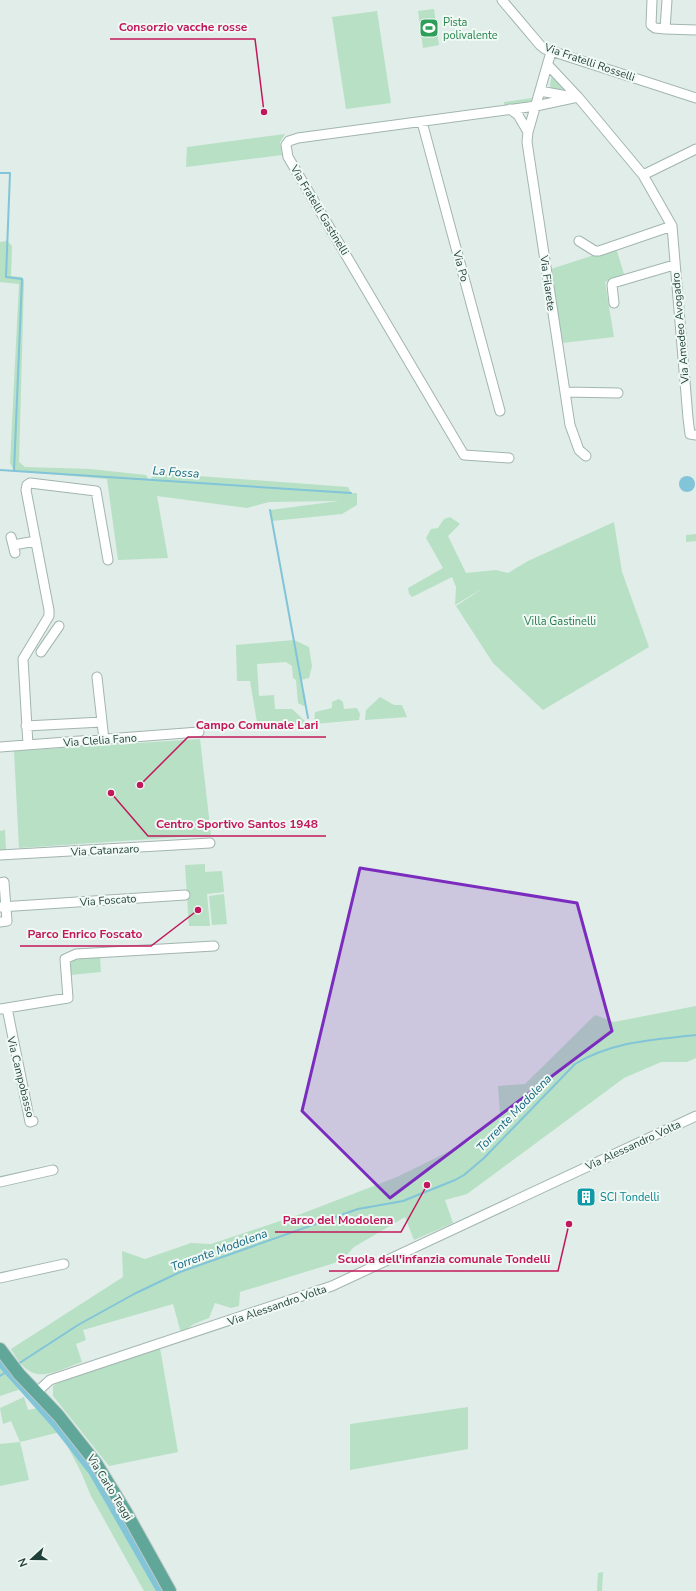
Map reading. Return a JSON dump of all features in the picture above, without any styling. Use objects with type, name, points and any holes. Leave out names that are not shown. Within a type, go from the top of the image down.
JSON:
[{"type":"main road","name":"Via Carlo Teggi","points":[[2,1354],[77,1438],[100,1470],[170,1591]]},
{"type":"street","name":"Via Fratelli Rosselli","points":[[502,0],[540,45],[551,52],[694,100]]},
{"type":"street","points":[[652,0],[651,25],[655,28],[696,30]]},
{"type":"street","points":[[665,29],[667,0]]},
{"type":"street","points":[[536,106],[551,52]]},
{"type":"street","name":"Via Amedeo Avogadro","points":[[548,65],[643,175],[672,226],[674,265],[688,418],[690,434],[696,435]]},
{"type":"street","points":[[540,91],[578,98]]},
{"type":"street","name":"Via Fratelli Gastinelli","points":[[509,458],[464,455],[286,150],[287,143],[294,139],[510,110],[578,98]]},
{"type":"street","name":"Via Filarete","points":[[536,106],[528,132],[527,142],[571,434],[578,450],[586,456]]},
{"type":"street","points":[[510,110],[518,115],[528,132]]},
{"type":"street","name":"Via Po","points":[[422,122],[500,411]]},
{"type":"street","points":[[643,175],[696,149]]},
{"type":"street","points":[[579,242],[595,251],[599,251],[672,226]]},
{"type":"street","name":"Via Amedeo Avogadro","points":[[614,303],[613,283],[674,265]]},
{"type":"street","points":[[565,392],[618,393]]},
{"type":"street","points":[[28,745],[22,659],[49,616],[49,610],[26,490],[27,485],[30,483],[96,491],[108,560]]},
{"type":"street","points":[[13,545],[36,541]]},
{"type":"street","points":[[41,652],[59,626]]},
{"type":"street","points":[[38,634],[49,640]]},
{"type":"street","points":[[97,677],[104,740]]},
{"type":"street","points":[[26,726],[102,722]]},
{"type":"street","name":"Via Clelia Fano","points":[[0,747],[199,732]]},
{"type":"street","name":"Via Catanzaro","points":[[0,855],[210,842]]},
{"type":"street","points":[[0,883],[4,882],[3,906],[7,922],[0,922]]},
{"type":"street","name":"Via Foscato","points":[[3,906],[185,895]]},
{"type":"street","name":"Via Campobasso","points":[[33,1121],[30,1122],[3,1008],[68,998],[65,959],[76,954],[214,946]]},
{"type":"street","name":"Via Alessandro Volta","points":[[37,1392],[50,1380],[332,1286],[513,1202],[527,1190],[549,1179],[571,1174],[696,1116]]},
{"type":"street","points":[[0,1182],[53,1170]]},
{"type":"street","points":[[0,1278],[64,1264]]},
{"type":"highlighted area","points":[[360,868],[577,903],[612,1031],[390,1198],[302,1111]]},
{"type":"green space","name":"Pista polivalente","points":[[434,9],[439,45],[423,48],[418,11]]},
{"type":"green space","points":[[377,11],[391,103],[346,109],[332,17]]},
{"type":"green space","points":[[552,74],[564,89],[552,90],[550,85]]},
{"type":"green space","points":[[532,98],[531,104],[504,107],[504,102]]},
{"type":"green space","points":[[285,134],[280,142],[282,155],[186,167],[187,147]]},
{"type":"green space","points":[[7,241],[12,246],[11,276],[22,277],[24,280],[19,462],[25,467],[90,469],[146,475],[149,480],[156,474],[171,474],[348,487],[351,493],[357,493],[357,505],[342,514],[272,521],[270,510],[339,501],[269,502],[247,508],[157,496],[168,558],[118,560],[107,479],[14,471],[10,463],[19,284],[0,282],[0,242]]},
{"type":"green space","points":[[616,248],[624,274],[605,282],[614,337],[562,343],[551,269]]},
{"type":"green space","name":"Villa Gastinelli","points":[[450,517],[460,524],[448,536],[466,573],[496,570],[508,573],[528,561],[614,522],[622,572],[649,647],[543,710],[493,663],[456,606],[485,587],[455,605],[456,587],[452,577],[412,597],[409,594],[408,588],[443,568],[426,538],[431,529],[438,528],[444,519]]},
{"type":"green space","points":[[696,534],[696,541],[686,542],[686,535]]},
{"type":"green space","points":[[294,640],[309,647],[312,666],[309,678],[301,680],[306,707],[298,703],[296,680],[293,678],[292,666],[286,662],[257,664],[259,696],[274,695],[275,709],[292,709],[308,724],[258,728],[250,681],[237,681],[236,645]]},
{"type":"green space","points":[[380,697],[394,705],[402,705],[407,717],[365,720],[366,710]]},
{"type":"green space","points":[[339,699],[343,702],[344,709],[357,708],[360,714],[359,720],[314,724],[315,712],[332,708],[332,702]]},
{"type":"green space","points":[[200,739],[211,835],[19,848],[14,751]]},
{"type":"green space","points":[[5,830],[6,850],[0,850],[0,831]]},
{"type":"green space","points":[[205,864],[205,872],[222,871],[224,892],[207,894],[210,926],[189,926],[185,865]]},
{"type":"green space","points":[[224,894],[227,924],[212,925],[209,896]]},
{"type":"green space","points":[[100,957],[101,972],[70,975],[71,960]]},
{"type":"green space","points":[[696,1006],[696,1058],[687,1062],[661,1062],[624,1078],[467,1194],[445,1200],[453,1223],[414,1240],[405,1217],[354,1247],[341,1261],[240,1292],[239,1306],[231,1308],[215,1303],[209,1318],[194,1324],[181,1333],[173,1304],[83,1330],[86,1340],[76,1344],[82,1362],[50,1373],[34,1373],[26,1369],[11,1349],[123,1277],[122,1251],[145,1259],[191,1243],[211,1244],[301,1214],[397,1177],[470,1141],[500,1114],[498,1086],[525,1084],[595,1015],[614,1022]]},
{"type":"green space","points":[[160,1348],[178,1452],[109,1466],[53,1396],[53,1386],[59,1382]]},
{"type":"green space","points":[[0,1356],[106,1487],[163,1591],[144,1591],[91,1496],[81,1472],[60,1432],[20,1442],[11,1421],[3,1424],[0,1408],[24,1397],[28,1410],[39,1408],[21,1389],[0,1396]]},
{"type":"green space","points":[[468,1407],[468,1449],[350,1470],[350,1424]]},
{"type":"green space","points":[[20,1442],[29,1480],[0,1486],[0,1444]]},
{"type":"green space","points":[[603,1572],[602,1591],[597,1591],[598,1573]]},
{"type":"water","points":[[687,476],[693,478],[695,484],[693,490],[687,492],[681,490],[679,484],[681,478]]},
{"type":"waterway","points":[[0,173],[10,173],[6,277],[22,279],[14,471]]},
{"type":"waterway","name":"La Fossa","points":[[0,470],[351,493]]},
{"type":"waterway","points":[[270,510],[308,718]]},
{"type":"waterway","name":"Torrente Modolena","points":[[18,1364],[78,1325],[134,1294],[180,1272],[358,1209],[403,1201],[455,1180],[464,1175],[484,1158],[575,1064],[589,1056],[604,1050],[649,1040],[696,1035]]},
{"type":"waterway","points":[[0,1363],[56,1426],[92,1472],[160,1591]]},
{"type":"waterway","name":"Torrente Modolena","points":[[0,1376],[11,1369]]},
{"type":"place","name":"Pista polivalente","points":[[429,28]]},
{"type":"place","name":"Consorzio vacche rosse","points":[[264,112]]},
{"type":"place","name":"Campo Comunale Lari","points":[[140,785]]},
{"type":"place","name":"Centro Sportivo Santos 1948","points":[[111,793]]},
{"type":"place","name":"Parco Enrico Foscato","points":[[198,910]]},
{"type":"place","name":"Parco del Modolena","points":[[427,1185]]},
{"type":"place","name":"SCI Tondelli","points":[[586,1197]]},
{"type":"place","name":"Scuola dell'infanzia comunale Tondelli","points":[[569,1224]]}]
